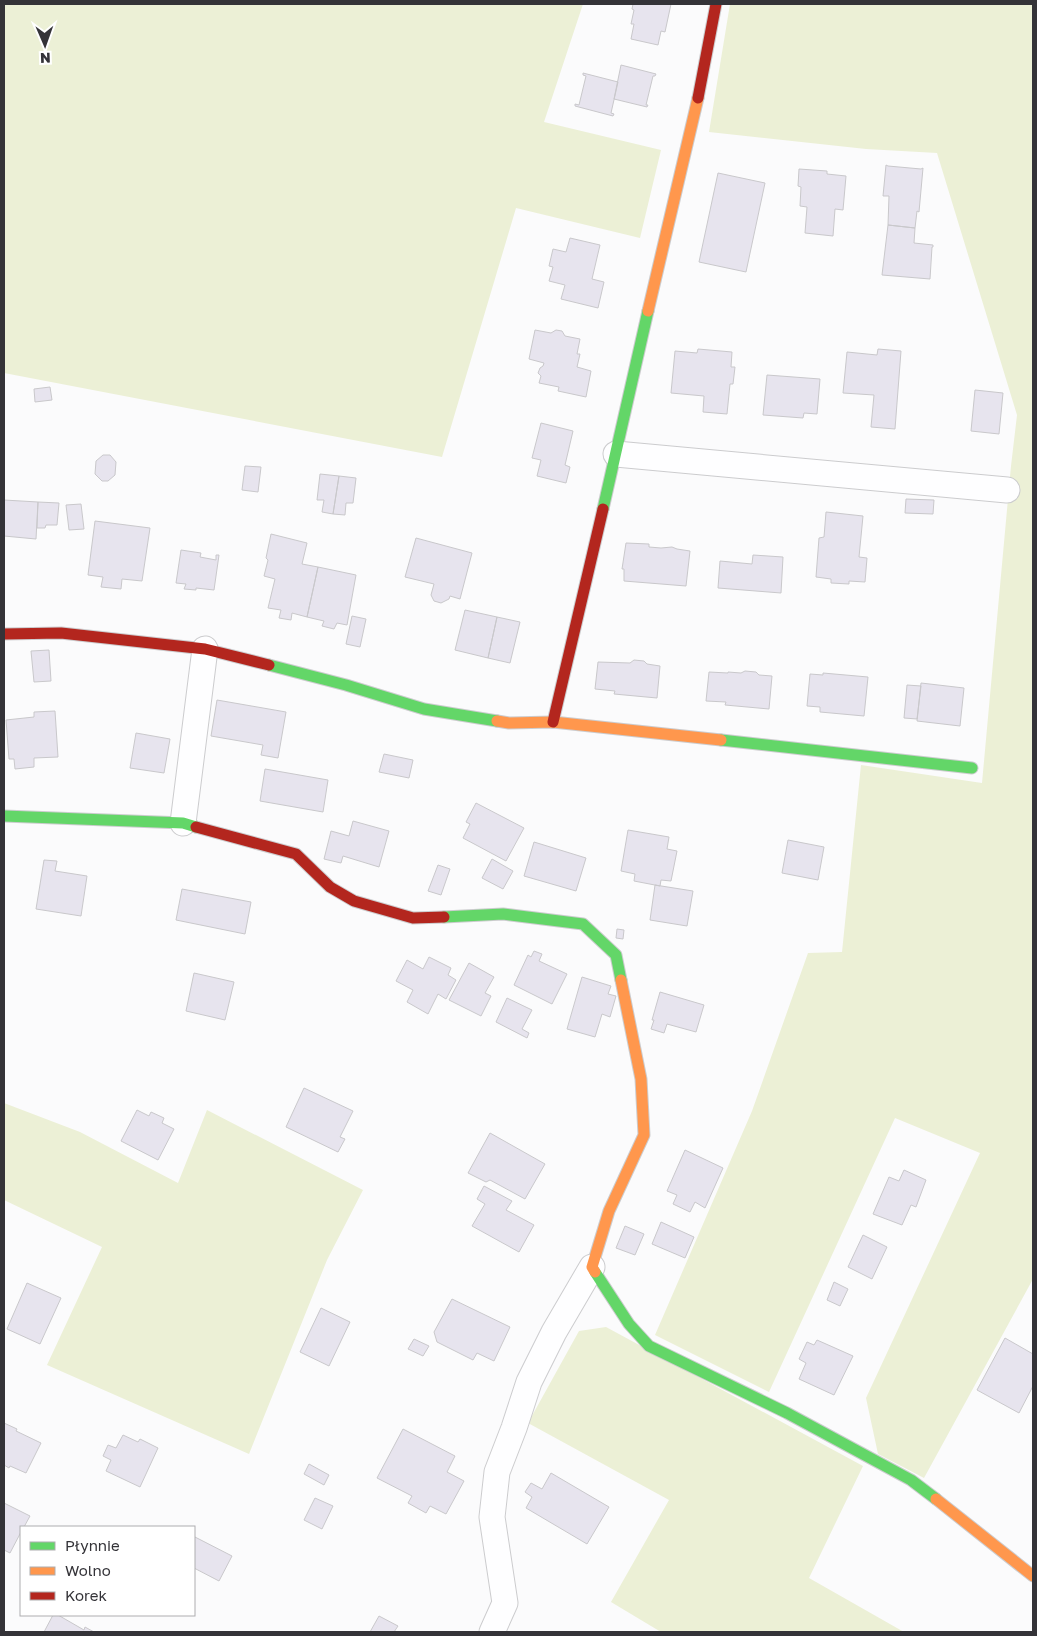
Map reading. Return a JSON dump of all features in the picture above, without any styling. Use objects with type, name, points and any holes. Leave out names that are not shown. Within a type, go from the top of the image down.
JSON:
[{"type":"street","points":[[553,722],[696,108],[716,4]]},
{"type":"street","points":[[616,454],[1007,490]]},
{"type":"street","points":[[4,634],[61,633],[205,649],[346,685],[424,709],[509,724],[553,722],[972,768]]},
{"type":"street","points":[[183,823],[205,649]]},
{"type":"street","points":[[4,816],[183,823],[296,854],[330,886],[354,901],[413,918],[503,914],[583,924],[616,955],[641,1079],[644,1134],[609,1211],[592,1267],[554,1332],[529,1382],[497,1472],[492,1517],[505,1603],[492,1632]]},
{"type":"street","points":[[592,1267],[628,1324],[649,1346],[787,1413],[911,1480],[1033,1576]]},
{"type":"green space","points":[[4,4],[583,4],[544,122],[661,150],[640,238],[516,208],[442,457],[4,373]]},
{"type":"green space","points":[[730,4],[1033,4],[1033,1279],[924,1478],[878,1454],[866,1398],[980,1153],[895,1118],[769,1392],[655,1335],[752,1111],[808,953],[842,952],[861,765],[982,783],[1017,415],[937,153],[866,149],[709,132]]},
{"type":"green space","points":[[4,1103],[80,1132],[178,1183],[207,1110],[363,1190],[327,1260],[249,1454],[47,1365],[102,1247],[4,1200]]},
{"type":"green space","points":[[606,1327],[863,1466],[809,1578],[904,1632],[661,1632],[611,1602],[669,1500],[528,1423],[579,1331]]},
{"type":"building","points":[[633,4],[671,4],[665,32],[661,31],[658,45],[631,39],[634,24],[631,24],[634,10],[632,9]]},
{"type":"building","points":[[621,65],[656,74],[653,76],[647,107],[614,99]]},
{"type":"building","points":[[583,73],[618,82],[611,113],[614,114],[613,116],[575,106],[575,104],[579,105],[586,76]]},
{"type":"building","points":[[886,165],[923,168],[919,212],[917,211],[915,228],[888,225],[889,196],[883,196]]},
{"type":"building","points":[[799,169],[827,171],[827,174],[846,176],[843,210],[835,209],[833,236],[805,233],[807,207],[800,206],[801,187],[798,186]]},
{"type":"building","points":[[718,173],[765,183],[746,272],[699,262]]},
{"type":"building","points":[[888,225],[915,228],[914,243],[933,245],[930,279],[882,275]]},
{"type":"building","points":[[570,238],[600,245],[592,279],[604,282],[598,308],[561,299],[565,285],[549,281],[553,267],[549,266],[553,249],[566,252]]},
{"type":"building","points":[[535,330],[551,333],[556,330],[562,331],[565,336],[580,339],[577,354],[580,354],[577,367],[591,371],[586,397],[558,391],[559,387],[539,383],[541,376],[538,373],[544,363],[529,359]]},
{"type":"building","points":[[698,349],[732,352],[731,367],[735,367],[733,384],[730,384],[727,414],[703,412],[704,396],[671,393],[675,351],[697,353]]},
{"type":"building","points":[[878,349],[901,351],[895,429],[871,427],[874,395],[843,393],[847,352],[877,355]]},
{"type":"building","points":[[767,375],[820,379],[817,414],[804,413],[803,418],[763,415]]},
{"type":"building","points":[[50,387],[52,400],[35,402],[34,389]]},
{"type":"building","points":[[975,390],[1003,393],[999,434],[971,431]]},
{"type":"building","points":[[541,423],[573,431],[565,465],[570,467],[566,483],[537,476],[541,460],[532,458]]},
{"type":"building","points":[[103,455],[110,455],[116,462],[115,475],[108,481],[102,481],[95,474],[96,461]]},
{"type":"building","points":[[245,466],[261,467],[258,492],[242,490]]},
{"type":"building","points":[[320,474],[339,476],[333,514],[322,512],[324,500],[317,500]]},
{"type":"building","points":[[339,476],[356,478],[353,503],[346,503],[345,515],[333,514]]},
{"type":"building","points":[[906,499],[934,500],[933,514],[905,513]]},
{"type":"building","points":[[4,500],[38,502],[36,539],[4,536]]},
{"type":"building","points":[[38,502],[59,503],[57,525],[46,525],[45,528],[37,528]]},
{"type":"building","points":[[81,504],[84,529],[69,530],[66,505]]},
{"type":"building","points":[[826,512],[863,516],[859,557],[867,558],[865,582],[849,581],[849,584],[831,583],[831,579],[816,577],[819,538],[824,537]]},
{"type":"building","points":[[95,521],[150,528],[142,581],[122,579],[121,589],[101,587],[103,577],[88,575]]},
{"type":"building","points":[[271,534],[307,543],[302,564],[318,567],[307,617],[292,613],[291,620],[279,618],[281,610],[268,608],[275,579],[264,576]]},
{"type":"building","points":[[416,538],[472,553],[460,599],[450,596],[449,599],[441,603],[434,601],[431,595],[434,584],[405,577]]},
{"type":"building","points":[[626,543],[649,544],[649,547],[672,547],[690,551],[686,586],[624,581],[624,569],[622,569]]},
{"type":"building","points":[[181,550],[201,553],[200,557],[216,560],[216,555],[219,555],[214,590],[184,589],[186,584],[176,583]]},
{"type":"building","points":[[753,555],[783,557],[781,593],[718,588],[720,561],[752,564]]},
{"type":"building","points":[[318,567],[356,575],[347,625],[337,623],[334,629],[322,626],[324,621],[307,617]]},
{"type":"building","points":[[465,610],[497,617],[488,658],[455,650]]},
{"type":"building","points":[[352,616],[366,619],[360,647],[346,644]]},
{"type":"building","points":[[497,617],[520,622],[510,663],[488,658]]},
{"type":"building","points":[[49,650],[51,681],[34,682],[31,651]]},
{"type":"building","points":[[634,660],[660,666],[657,698],[614,694],[615,691],[595,689],[598,662],[630,663]]},
{"type":"building","points":[[745,671],[772,676],[769,709],[725,705],[726,702],[706,701],[709,672],[741,673]]},
{"type":"building","points":[[823,673],[868,677],[864,716],[820,712],[820,707],[807,706],[810,674],[823,675]]},
{"type":"building","points":[[921,683],[964,688],[960,726],[917,721]]},
{"type":"building","points":[[907,685],[921,686],[917,719],[904,718]]},
{"type":"building","points":[[217,700],[286,712],[278,758],[261,755],[263,745],[211,736]]},
{"type":"building","points":[[55,711],[58,757],[34,758],[34,767],[15,769],[14,759],[9,759],[6,720],[34,717],[34,712]]},
{"type":"building","points":[[136,733],[170,739],[164,773],[130,768]]},
{"type":"building","points":[[384,754],[413,760],[409,778],[379,772]]},
{"type":"building","points":[[265,769],[328,780],[323,812],[260,801]]},
{"type":"building","points":[[476,803],[524,828],[506,861],[463,838],[470,824],[466,822]]},
{"type":"building","points":[[353,821],[389,831],[379,867],[343,856],[341,863],[324,859],[331,831],[349,836]]},
{"type":"building","points":[[628,830],[669,837],[667,849],[677,851],[671,881],[661,880],[660,886],[634,881],[635,874],[621,871]]},
{"type":"building","points":[[788,840],[824,847],[818,880],[782,873]]},
{"type":"building","points":[[534,842],[586,858],[576,891],[524,876]]},
{"type":"building","points":[[492,859],[513,871],[503,889],[482,878]]},
{"type":"building","points":[[44,860],[57,861],[55,871],[87,876],[81,916],[36,909]]},
{"type":"building","points":[[438,865],[450,869],[441,895],[428,891]]},
{"type":"building","points":[[655,885],[693,891],[687,926],[650,920]]},
{"type":"building","points":[[182,889],[251,902],[245,934],[176,920]]},
{"type":"building","points":[[617,929],[624,930],[623,939],[616,938]]},
{"type":"building","points":[[534,951],[542,954],[539,961],[567,974],[552,1004],[514,985],[528,955],[531,957]]},
{"type":"building","points":[[429,957],[451,968],[448,975],[456,980],[446,999],[438,994],[428,1014],[407,1002],[413,990],[396,981],[407,960],[423,969]]},
{"type":"building","points":[[469,963],[494,977],[485,993],[491,996],[481,1016],[449,1000]]},
{"type":"building","points":[[194,973],[234,982],[225,1020],[186,1011]]},
{"type":"building","points":[[582,977],[611,986],[608,994],[616,996],[610,1017],[602,1014],[595,1037],[567,1029]]},
{"type":"building","points":[[660,992],[704,1005],[696,1032],[667,1024],[664,1033],[651,1029]]},
{"type":"building","points":[[507,998],[532,1010],[522,1029],[529,1033],[527,1038],[496,1022]]},
{"type":"building","points":[[304,1088],[353,1111],[340,1137],[345,1139],[338,1152],[286,1127]]},
{"type":"building","points":[[137,1110],[149,1116],[151,1112],[164,1118],[162,1123],[174,1129],[158,1160],[121,1141]]},
{"type":"building","points":[[490,1133],[545,1164],[525,1199],[490,1180],[486,1182],[468,1173]]},
{"type":"building","points":[[685,1150],[723,1168],[705,1208],[695,1202],[690,1212],[673,1204],[677,1195],[667,1191]]},
{"type":"building","points":[[904,1170],[926,1180],[916,1207],[911,1205],[902,1225],[873,1214],[889,1177],[899,1181]]},
{"type":"building","points":[[484,1186],[512,1201],[506,1210],[534,1225],[519,1252],[472,1226],[485,1204],[477,1199]]},
{"type":"building","points":[[661,1222],[694,1237],[685,1258],[652,1244]]},
{"type":"building","points":[[625,1226],[644,1234],[635,1255],[616,1248]]},
{"type":"building","points":[[863,1235],[887,1247],[872,1279],[848,1267]]},
{"type":"building","points":[[834,1282],[848,1289],[840,1306],[827,1300]]},
{"type":"building","points":[[27,1283],[61,1298],[40,1344],[7,1329]]},
{"type":"building","points":[[452,1299],[510,1327],[494,1361],[477,1353],[473,1360],[437,1342],[434,1332]]},
{"type":"building","points":[[321,1308],[350,1322],[329,1366],[300,1352]]},
{"type":"building","points":[[1005,1338],[1033,1354],[1033,1386],[1019,1413],[977,1390]]},
{"type":"building","points":[[414,1339],[429,1346],[423,1356],[408,1349]]},
{"type":"building","points":[[817,1340],[853,1356],[834,1395],[799,1379],[806,1363],[799,1359],[807,1342],[814,1345]]},
{"type":"building","points":[[4,1423],[41,1443],[26,1473],[4,1465]]},
{"type":"building","points":[[403,1429],[455,1456],[447,1472],[464,1481],[446,1514],[430,1506],[426,1513],[408,1503],[412,1496],[377,1478]]},
{"type":"building","points":[[123,1435],[138,1442],[140,1439],[158,1448],[140,1487],[106,1471],[111,1460],[103,1456],[108,1445],[116,1448]]},
{"type":"building","points":[[309,1464],[329,1475],[324,1485],[304,1474]]},
{"type":"building","points":[[551,1473],[609,1507],[587,1544],[526,1508],[532,1497],[525,1492],[531,1483],[542,1489]]},
{"type":"building","points":[[315,1498],[333,1506],[322,1529],[304,1520]]},
{"type":"building","points":[[4,1503],[30,1516],[25,1526],[20,1526],[20,1534],[10,1553],[4,1550]]},
{"type":"building","points":[[195,1537],[232,1556],[219,1581],[195,1569]]},
{"type":"building","points":[[52,1616],[60,1616],[84,1630],[85,1627],[94,1632],[44,1632]]},
{"type":"building","points":[[379,1616],[398,1626],[394,1632],[370,1632]]},
{"type":"traffic: fast","points":[[603,509],[648,311]]},
{"type":"traffic: fast","points":[[269,665],[346,685],[424,709],[497,721]]},
{"type":"traffic: fast","points":[[721,740],[972,768]]},
{"type":"traffic: fast","points":[[4,816],[183,823],[196,827]]},
{"type":"traffic: fast","points":[[444,917],[503,914],[583,924],[616,955],[621,980]]},
{"type":"traffic: fast","points":[[595,1272],[629,1324],[649,1346],[787,1413],[911,1480],[936,1499]]},
{"type":"traffic: slow","points":[[648,311],[698,98]]},
{"type":"traffic: slow","points":[[497,721],[509,723],[553,722],[721,740]]},
{"type":"traffic: slow","points":[[595,1272],[592,1267],[609,1211],[644,1135],[641,1079],[621,980]]},
{"type":"traffic: slow","points":[[936,1499],[1033,1576]]},
{"type":"traffic: jam","points":[[698,98],[716,4]]},
{"type":"traffic: jam","points":[[553,722],[603,509]]},
{"type":"traffic: jam","points":[[4,634],[61,633],[205,649],[269,665]]},
{"type":"traffic: jam","points":[[196,827],[296,854],[330,887],[354,901],[413,918],[444,917]]}]
